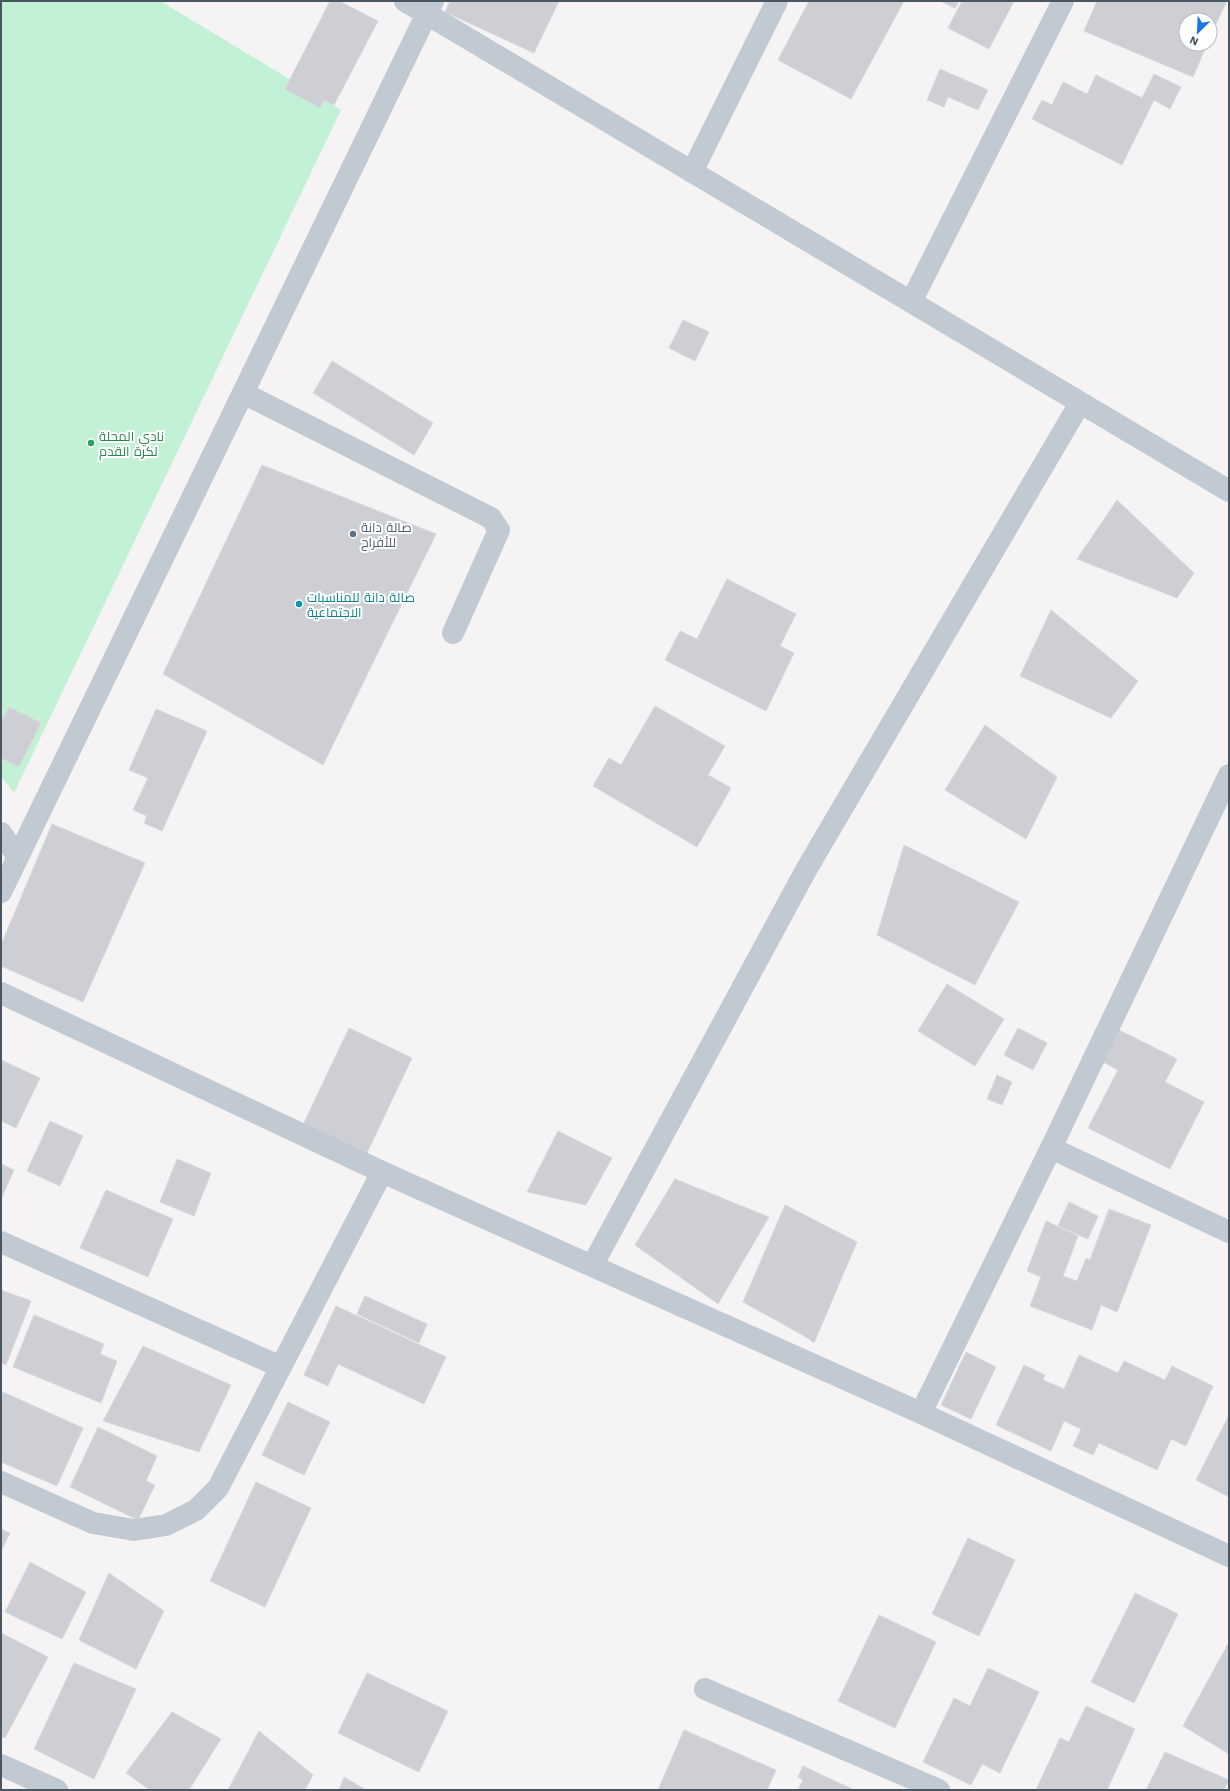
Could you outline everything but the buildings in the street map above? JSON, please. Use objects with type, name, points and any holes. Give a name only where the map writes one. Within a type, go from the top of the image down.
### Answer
[{"type":"street","points":[[405,1],[430,8],[692,172],[1229,492]]},
{"type":"street","points":[[692,172],[777,1]]},
{"type":"street","points":[[911,302],[1064,1]]},
{"type":"street","points":[[1,892],[430,8]]},
{"type":"street","points":[[243,393],[491,518],[499,530],[453,633]]},
{"type":"street","points":[[592,1266],[806,870],[1080,403]]},
{"type":"street","points":[[920,1413],[1051,1148],[1229,775]]},
{"type":"street","points":[[1,834],[18,857]]},
{"type":"street","points":[[1,993],[382,1172],[920,1413],[1229,1556]]},
{"type":"street","points":[[1051,1148],[1229,1232]]},
{"type":"street","points":[[1,1482],[93,1523],[134,1530],[166,1525],[196,1510],[218,1488],[382,1172]]},
{"type":"street","points":[[1,1242],[281,1367]]},
{"type":"street","points":[[705,1689],[939,1790]]},
{"type":"street","points":[[1,1765],[57,1790]]},
{"type":"green space","name":"نادي المحلة لكرة القدم","points":[[1,1],[160,1],[341,110],[14,793],[1,777]]},
{"type":"place","name":"نادي المحلة لكرة القدم","points":[[91,443]]},
{"type":"place","name":"صالة دانة للأفراح","points":[[353,534]]},
{"type":"place","name":"صالة دانة للمناسبات الاجتماعية","points":[[299,604]]}]
